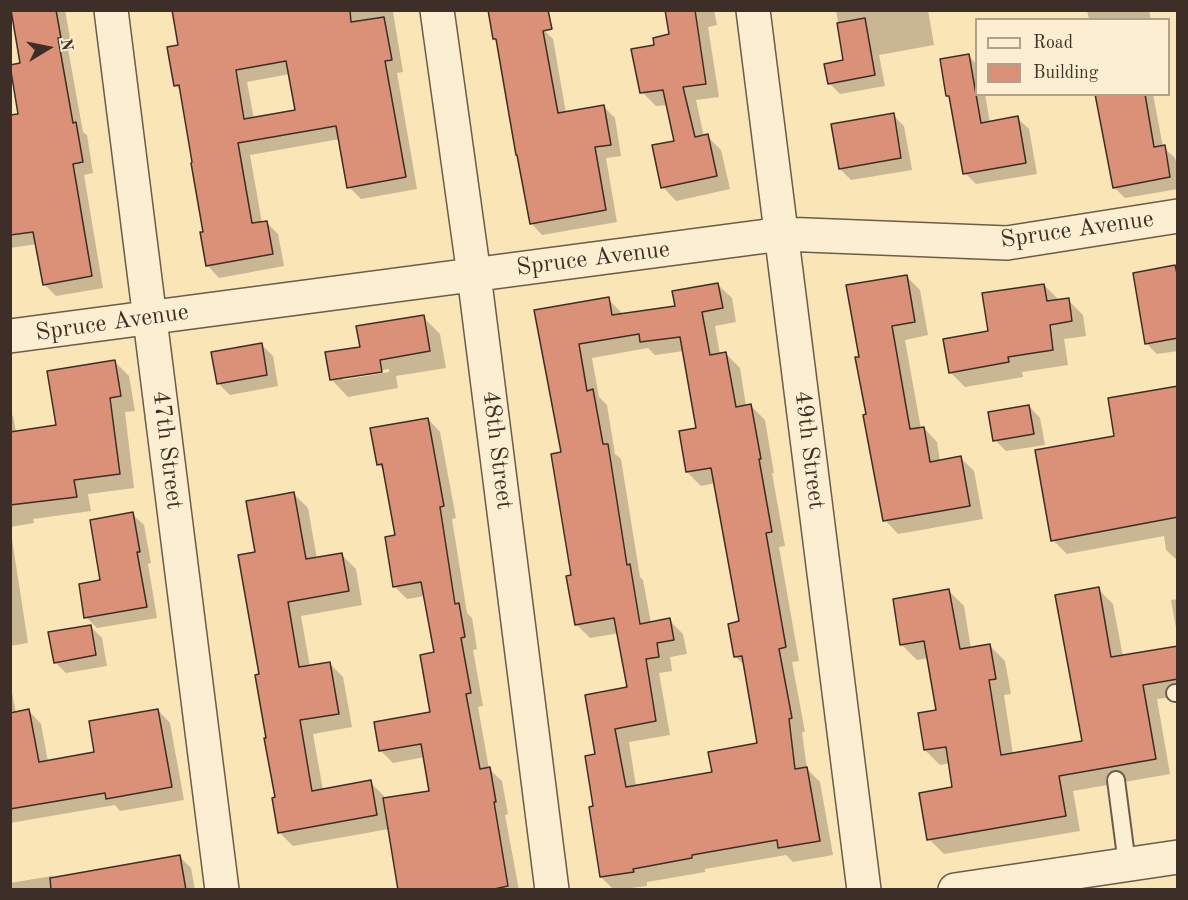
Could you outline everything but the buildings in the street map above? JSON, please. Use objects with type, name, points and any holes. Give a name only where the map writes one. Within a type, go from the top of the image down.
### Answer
[{"type":"street","name":"47th Street","points":[[111,10],[222,890]]},
{"type":"street","name":"48th Street","points":[[437,10],[474,274],[552,890]]},
{"type":"street","name":"49th Street","points":[[753,10],[864,890]]},
{"type":"street","name":"Spruce Avenue","points":[[10,336],[782,234],[1008,243],[1178,216]]},
{"type":"street","points":[[955,890],[1178,857]]},
{"type":"lane","points":[[1116,780],[1127,864]]}]
